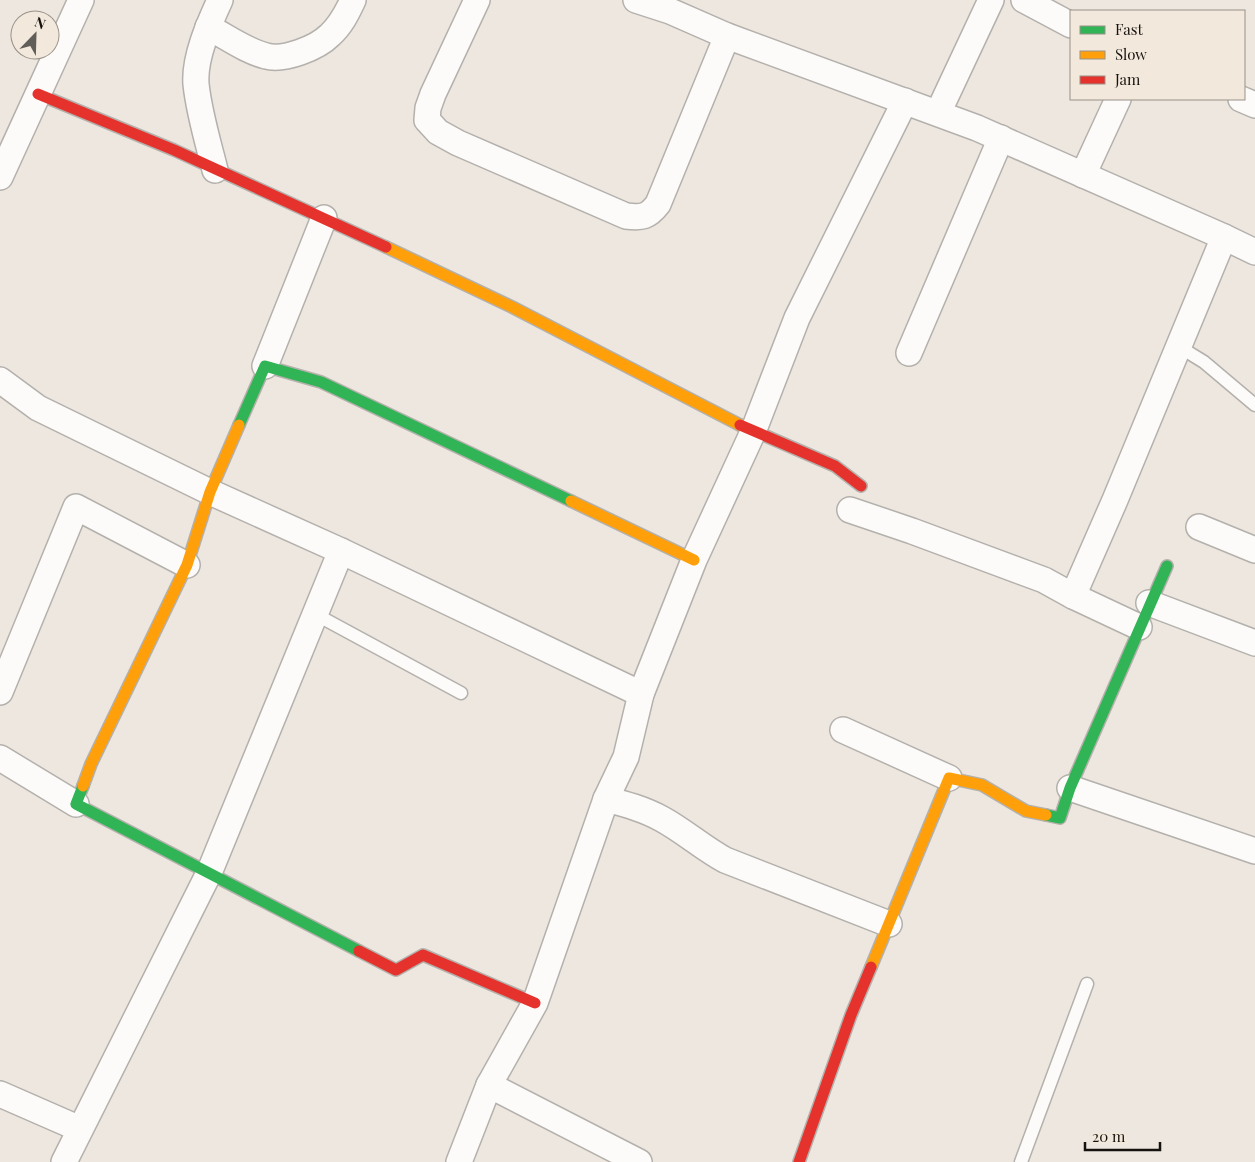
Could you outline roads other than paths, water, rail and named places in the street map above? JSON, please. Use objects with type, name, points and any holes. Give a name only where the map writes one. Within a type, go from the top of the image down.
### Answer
[{"type":"street","points":[[0,177],[81,0]]},
{"type":"street","points":[[215,170],[202,118],[196,83],[198,64],[208,27],[220,0]]},
{"type":"street","points":[[208,27],[252,51],[268,57],[291,56],[329,37],[344,18],[353,0]]},
{"type":"street","points":[[477,0],[433,94],[428,108],[428,120],[438,132],[458,143],[632,217],[639,218],[651,213],[658,204],[727,36]]},
{"type":"street","points":[[636,0],[672,5],[727,36],[1001,138],[1255,252]]},
{"type":"street","points":[[938,113],[990,0]]},
{"type":"street","points":[[1024,0],[1070,24]]},
{"type":"street","points":[[38,94],[174,150],[324,218],[512,307],[753,432],[835,466],[861,486]]},
{"type":"street","points":[[1083,175],[1118,100]]},
{"type":"street","points":[[1243,100],[1255,105]]},
{"type":"street","points":[[459,1162],[489,1085],[536,1003],[606,798],[626,757],[641,694],[694,560],[753,432],[797,318],[905,101]]},
{"type":"street","points":[[909,353],[1001,138]]},
{"type":"street","points":[[76,804],[91,764],[187,565],[210,492],[265,366],[324,218]]},
{"type":"street","points":[[1072,596],[1115,500],[1224,237]]},
{"type":"street","points":[[265,366],[321,382],[694,560]]},
{"type":"street","points":[[0,380],[38,408],[210,492],[340,551],[641,694]]},
{"type":"street","points":[[0,692],[76,506],[187,565]]},
{"type":"street","points":[[850,510],[1044,580],[1072,596],[1139,626]]},
{"type":"street","points":[[1199,527],[1255,550]]},
{"type":"street","points":[[64,1162],[209,873],[340,551]]},
{"type":"street","points":[[842,730],[949,778],[982,785],[1026,811],[1060,818],[1070,788],[1149,603],[1167,566]]},
{"type":"street","points":[[1149,603],[1255,643]]},
{"type":"street","points":[[0,758],[76,804],[396,970],[423,955],[536,1003]]},
{"type":"street","points":[[799,1162],[851,1015],[949,778]]},
{"type":"street","points":[[1070,788],[1255,851]]},
{"type":"street","points":[[606,798],[646,811],[662,819],[705,849],[725,860],[889,924]]},
{"type":"street","points":[[489,1085],[639,1162]]},
{"type":"street","points":[[0,1094],[80,1129]]},
{"type":"lane","points":[[1178,346],[1204,362],[1255,405]]},
{"type":"lane","points":[[315,614],[461,693]]},
{"type":"lane","points":[[1021,1162],[1087,984]]}]
